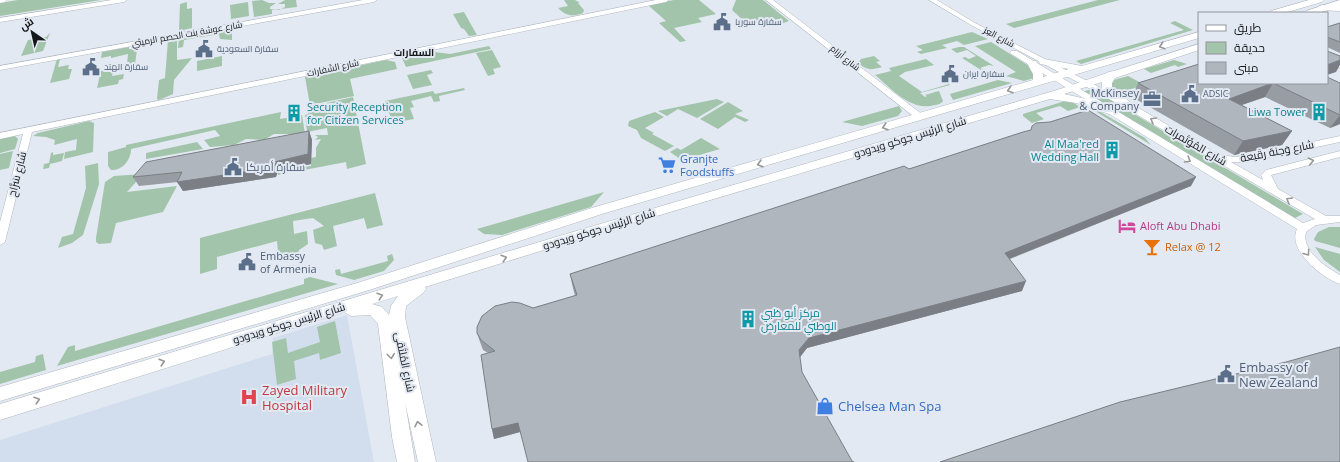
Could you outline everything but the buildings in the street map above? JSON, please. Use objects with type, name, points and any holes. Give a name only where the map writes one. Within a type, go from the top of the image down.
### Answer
[{"type":"main road","points":[[1317,2],[1340,8]]},
{"type":"street","points":[[0,20],[124,0]]},
{"type":"street","name":"شارع عوشة بنت الحصم الرميثي","points":[[0,68],[374,0]]},
{"type":"street","name":"شارع السَّفارات","points":[[0,136],[666,0]]},
{"type":"street","name":"شارع أرزام","points":[[769,0],[920,117]]},
{"type":"street","name":"شارع العِز","points":[[923,0],[1032,63],[1069,81]]},
{"type":"street","name":"شارع العِز","points":[[932,0],[1044,62],[1069,81]]},
{"type":"street","points":[[1310,12],[1317,2]]},
{"type":"street","points":[[1278,12],[1317,2],[1340,3]]},
{"type":"street","name":"شارع الرئيس جوكو ويدودو","points":[[0,412],[434,279],[1046,96],[1086,68],[1198,35]]},
{"type":"street","name":"شارع الرئيس جوكو ويدودو","points":[[0,394],[384,280],[600,210],[1038,81],[1069,81],[1112,74],[1198,47]]},
{"type":"street","points":[[1328,52],[1340,58]]},
{"type":"street","points":[[1328,60],[1340,66]]},
{"type":"street","points":[[1044,62],[1086,68]]},
{"type":"street","points":[[1032,63],[1037,73],[1038,81]]},
{"type":"street","points":[[1112,74],[1107,83],[1107,88],[1127,105]]},
{"type":"street","points":[[916,136],[929,127],[1069,81]]},
{"type":"street","name":"شارع المُؤتَمرات","points":[[1069,81],[1127,105],[1323,219]]},
{"type":"street","name":"شارع المُؤتَمرات","points":[[1069,81],[1109,111],[1302,228]]},
{"type":"street","points":[[1046,96],[1078,100],[1109,111]]},
{"type":"street","name":"شارع سَرَّاح","points":[[0,242],[28,131]]},
{"type":"street","name":"شارع وَجنة رقَيعة","points":[[1214,156],[1241,160],[1340,139]]},
{"type":"street","points":[[1277,152],[1275,155],[1277,159],[1295,165]]},
{"type":"street","name":"شارع وَجنة رقَيعة","points":[[1275,191],[1266,178],[1267,173],[1340,154]]},
{"type":"street","points":[[1340,219],[1323,219],[1314,221],[1302,228],[1300,239],[1308,254],[1321,268],[1340,280]]},
{"type":"street","name":"شارع المُلتَقى","points":[[427,462],[398,333],[396,312],[400,302],[405,297],[434,279]]},
{"type":"street","name":"شارع المُلتَقى","points":[[330,311],[368,309],[375,310],[384,318],[388,332],[401,437],[406,462]]},
{"type":"shaded area","name":"Zayed Military Hospital","points":[[347,315],[374,462],[0,462],[0,440],[272,354],[273,338]]},
{"type":"green space","points":[[18,0],[101,0],[0,16],[0,3]]},
{"type":"green space","points":[[262,0],[269,3],[276,3],[270,7],[270,9],[275,10],[272,10],[272,14],[254,17],[252,1]]},
{"type":"green space","points":[[285,0],[296,0],[297,7],[281,9],[285,7],[285,4],[278,4]]},
{"type":"green space","points":[[564,0],[575,0],[580,3],[578,3],[584,10],[583,13],[569,15],[564,13],[558,8],[568,6]]},
{"type":"green space","points":[[674,0],[699,0],[716,14],[698,18],[702,22],[674,28],[686,41],[680,42],[659,23],[666,21],[648,5]]},
{"type":"green space","points":[[736,0],[763,0],[789,21],[781,24],[776,21],[769,22],[766,19],[747,24],[732,10]]},
{"type":"green space","points":[[1098,0],[1120,0],[1014,28],[1006,24]]},
{"type":"green space","points":[[187,2],[187,9],[192,8],[192,28],[179,31],[180,4]]},
{"type":"green space","points":[[248,2],[249,16],[231,19],[230,5]]},
{"type":"green space","points":[[464,12],[477,35],[469,36],[464,29],[461,28],[453,14]]},
{"type":"green space","points":[[1175,21],[1193,30],[1081,64],[1076,61],[1184,30],[1170,23]]},
{"type":"green space","points":[[232,28],[232,40],[220,39],[219,34],[184,40],[183,47],[178,48],[179,38]]},
{"type":"green space","points":[[972,32],[988,39],[964,45],[957,41],[942,45],[947,48],[921,54],[917,52],[923,50],[916,46]]},
{"type":"green space","points":[[50,33],[43,51],[21,56],[28,40],[46,37]]},
{"type":"green space","points":[[177,38],[177,60],[192,58],[174,80],[173,94],[159,100],[157,99],[159,80],[165,78],[168,40]]},
{"type":"green space","points":[[991,42],[1034,69],[1034,78],[1024,81],[1006,76],[1016,72],[975,46]]},
{"type":"green space","points":[[489,46],[491,49],[406,67],[402,58],[405,55],[427,51],[450,54]]},
{"type":"green space","points":[[129,47],[129,49],[137,50],[135,64],[117,67],[127,64],[128,54],[111,58],[111,56],[101,58],[102,52]]},
{"type":"green space","points":[[964,47],[994,66],[989,65],[980,68],[982,69],[981,70],[962,58],[965,57],[969,59],[976,56],[967,50],[957,53],[951,49]]},
{"type":"green space","points":[[492,50],[501,67],[493,69],[495,74],[488,76],[476,53]]},
{"type":"green space","points":[[222,56],[222,66],[197,71],[197,61]]},
{"type":"green space","points":[[874,56],[880,61],[876,62],[882,67],[870,69],[858,63],[861,59]]},
{"type":"green space","points":[[57,59],[60,59],[58,67],[69,65],[68,69],[72,69],[69,79],[50,83]]},
{"type":"green space","points":[[926,59],[934,65],[905,72],[899,76],[922,92],[949,84],[950,85],[920,93],[925,97],[927,96],[925,95],[939,91],[943,101],[939,104],[926,106],[910,102],[902,98],[875,75],[891,71],[889,68]]},
{"type":"green space","points":[[386,60],[395,62],[397,69],[350,79],[354,96],[310,105],[305,77]]},
{"type":"green space","points":[[1174,60],[1187,64],[1178,67],[1175,65],[1151,73],[1144,69]]},
{"type":"green space","points":[[114,69],[112,76],[124,74],[123,79],[119,80],[118,84],[97,88],[101,71]]},
{"type":"green space","points":[[431,70],[433,73],[427,75],[432,85],[413,89],[407,75]]},
{"type":"green space","points":[[1128,76],[1145,85],[1121,92],[1110,86],[1110,81]]},
{"type":"green space","points":[[998,80],[1012,83],[953,100],[950,94]]},
{"type":"green space","points":[[464,88],[465,90],[439,96],[440,101],[434,102],[431,96],[411,101],[414,107],[410,108],[414,119],[403,121],[401,116],[391,118],[385,101],[433,91],[435,94]]},
{"type":"green space","points":[[1092,89],[1303,214],[1293,219],[1082,92]]},
{"type":"green space","points":[[353,97],[366,164],[347,169],[346,162],[278,175],[278,171],[311,166],[311,158],[316,157],[316,148],[321,139],[315,140],[318,137],[315,135],[328,135],[327,128],[307,132],[305,115],[308,114],[309,107]]},
{"type":"green space","points":[[717,99],[724,102],[697,118],[678,109],[667,116],[658,111]]},
{"type":"green space","points":[[1065,101],[1072,102],[1080,107],[1068,111],[1060,106],[1036,113],[1044,119],[1032,123],[1023,116],[1023,114]]},
{"type":"green space","points":[[728,102],[743,111],[735,114],[749,120],[745,122],[735,117],[718,129],[700,119]]},
{"type":"green space","points":[[899,106],[902,111],[898,116],[862,126],[842,122]]},
{"type":"green space","points":[[1092,107],[1145,138],[1151,145],[1090,108]]},
{"type":"green space","points":[[281,112],[280,119],[302,115],[305,134],[274,134],[264,140],[246,139],[234,145],[210,147],[204,140],[220,136],[215,130],[131,149],[128,161],[122,167],[111,170],[108,166],[108,152],[126,147],[126,145]]},
{"type":"green space","points":[[655,112],[664,117],[645,128],[654,133],[652,134],[674,146],[665,151],[641,138],[637,130],[628,126],[629,121]]},
{"type":"green space","points":[[89,121],[94,123],[93,152],[64,159],[65,152],[76,150],[77,139],[54,145],[55,140],[46,137],[33,136],[38,133]]},
{"type":"green space","points":[[15,136],[18,139],[15,149],[0,153],[0,139]]},
{"type":"green space","points":[[701,138],[720,149],[682,160],[670,152],[677,148],[681,150]]},
{"type":"green space","points":[[197,142],[203,149],[146,159],[146,153]]},
{"type":"green space","points":[[13,151],[9,168],[0,170],[0,154]]},
{"type":"green space","points":[[53,152],[53,155],[64,153],[62,161],[50,164],[49,168],[43,169],[44,164],[49,163],[51,153]]},
{"type":"green space","points":[[98,163],[99,184],[83,235],[72,243],[58,248],[62,237],[73,234],[86,188],[85,166]]},
{"type":"green space","points":[[143,174],[127,192],[177,186],[163,212],[116,223],[111,243],[99,244],[96,242],[96,238],[105,182],[114,176]]},
{"type":"green space","points":[[604,192],[591,207],[502,235],[484,234],[477,229]]},
{"type":"green space","points":[[375,193],[383,225],[367,229],[364,218],[333,226],[337,246],[324,250],[322,245],[315,243],[313,230],[324,226],[313,218],[293,221],[294,234],[307,231],[308,244],[299,250],[297,257],[279,262],[277,241],[217,257],[217,269],[200,274],[200,238]]},
{"type":"green space","points":[[1329,227],[1340,227],[1340,248],[1315,241],[1314,239],[1318,232]]},
{"type":"green space","points":[[1315,247],[1340,254],[1340,272],[1324,260]]},
{"type":"green space","points":[[392,254],[394,260],[384,271],[354,280],[336,275],[335,270],[340,269],[341,274],[388,261],[387,256]]},
{"type":"green space","points":[[310,277],[338,284],[57,366],[68,347],[75,345],[75,351],[304,284],[304,279]]},
{"type":"green space","points":[[335,321],[341,353],[320,360],[319,353],[294,361],[296,379],[277,385],[272,342],[286,338],[288,353],[320,342],[317,327]]},
{"type":"green space","points":[[43,354],[46,370],[0,384],[0,372],[35,362],[36,356]]},
{"type":"place","name":"سفارة سوريا","points":[[722,22]]},
{"type":"place","name":"سفارة السعودية","points":[[204,49]]},
{"type":"place","name":"سفارة الهند","points":[[91,67]]},
{"type":"place","name":"سفارة ايران","points":[[950,74]]},
{"type":"place","name":"ADSIC","points":[[1190,94]]},
{"type":"place","name":"McKinsey & Company","points":[[1152,99]]},
{"type":"place","name":"Liwa Tower","points":[[1319,112]]},
{"type":"place","name":"Security Reception for Citizen Services","points":[[294,113]]},
{"type":"place","name":"Al Maa'red Wedding Hall","points":[[1112,150]]},
{"type":"place","name":"Granjte Foodstuffs","points":[[667,165]]},
{"type":"place","name":"سفارة أمريكا","points":[[233,167]]},
{"type":"place","name":"Aloft Abu Dhabi","points":[[1127,226]]},
{"type":"place","name":"Relax @ 12","points":[[1152,247]]},
{"type":"place","name":"Embassy of Armenia","points":[[247,262]]},
{"type":"place","name":"مركز أبو ظبي الوطني للمعارض","points":[[748,319]]},
{"type":"place","name":"Embassy of New Zealand","points":[[1226,374]]},
{"type":"place","name":"Zayed Military Hospital","points":[[249,397]]},
{"type":"place","name":"Chelsea Man Spa","points":[[825,406]]},
{"type":"district","name":"السفارات","points":[[414,52]]}]
